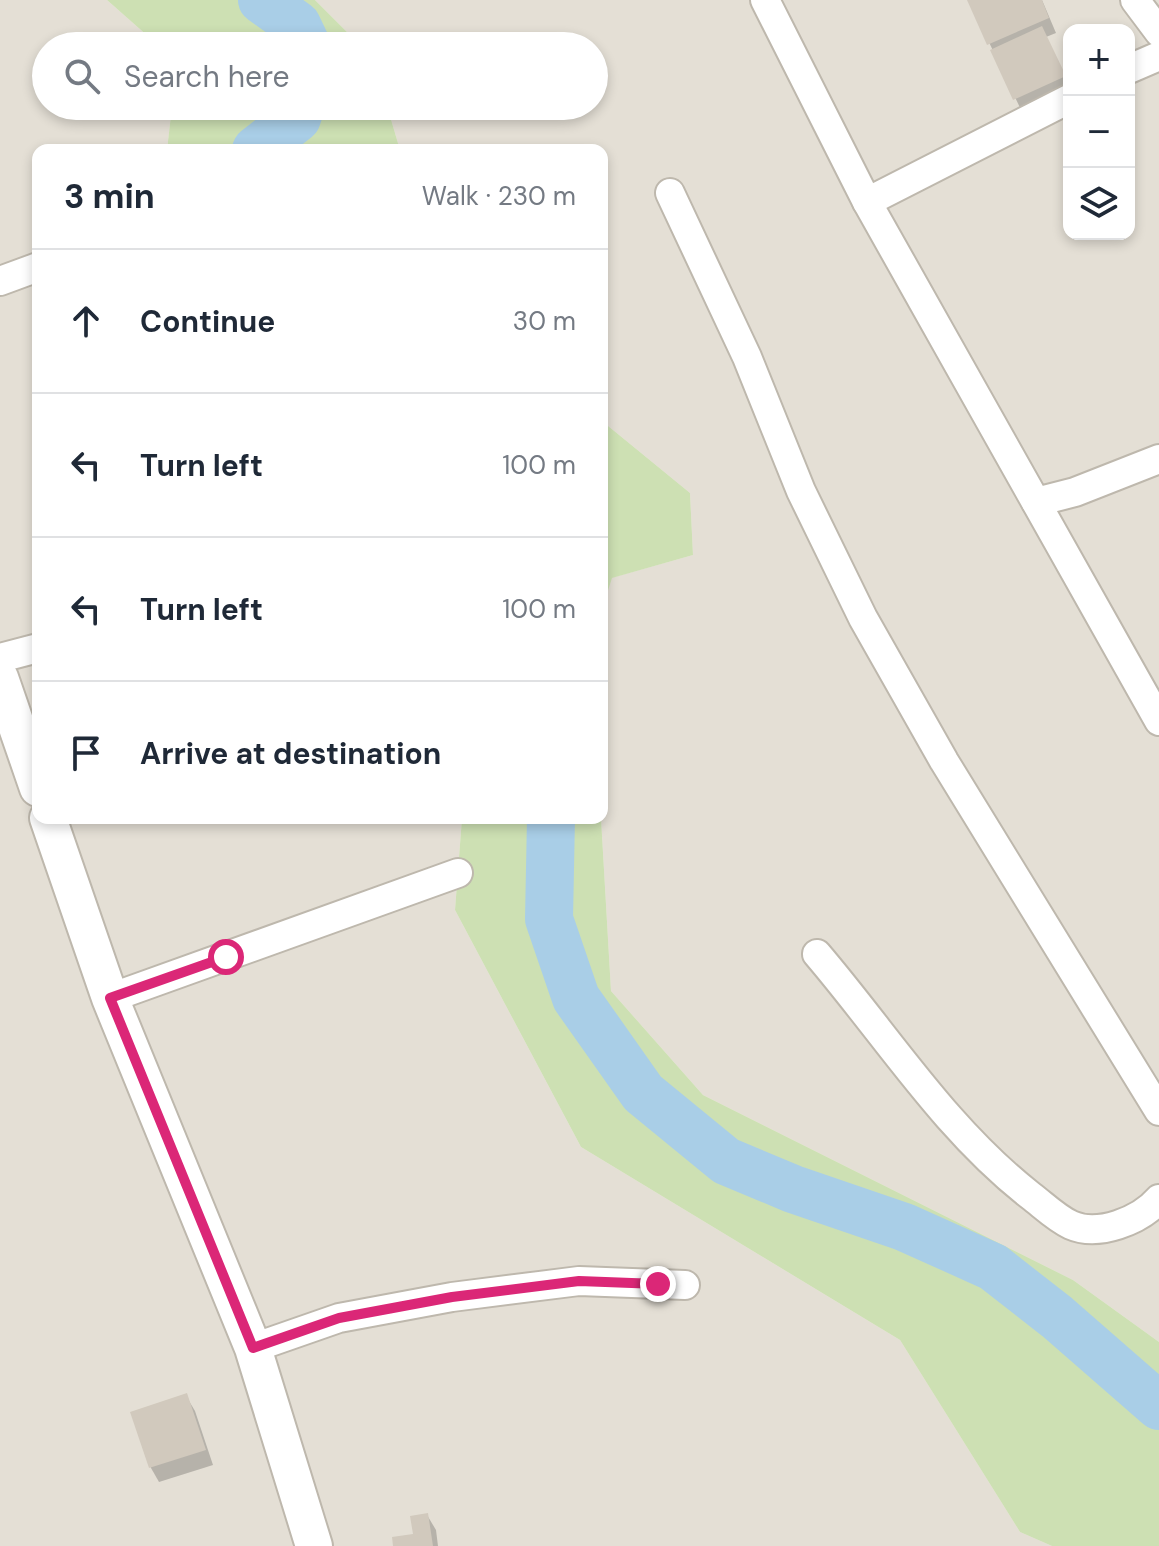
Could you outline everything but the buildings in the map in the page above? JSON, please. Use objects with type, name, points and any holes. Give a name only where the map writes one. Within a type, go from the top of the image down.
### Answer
[{"type":"street","points":[[765,0],[867,202],[1159,721]]},
{"type":"street","points":[[1135,0],[1159,32]]},
{"type":"street","points":[[1135,66],[1159,56]]},
{"type":"street","points":[[867,202],[1063,102]]},
{"type":"street","points":[[670,193],[747,357],[801,491],[863,618],[944,761],[1159,1111]]},
{"type":"street","points":[[0,281],[32,269]]},
{"type":"street","points":[[1036,502],[1075,492],[1159,459]]},
{"type":"street","points":[[0,658],[32,650]]},
{"type":"street","points":[[0,678],[32,771]]},
{"type":"street","points":[[50,824],[110,998],[253,1348],[314,1546]]},
{"type":"street","points":[[110,998],[458,873]]},
{"type":"street","points":[[817,954],[916,1081],[989,1161],[1049,1210],[1071,1225],[1095,1231],[1120,1225],[1155,1205],[1159,1199]]},
{"type":"street","points":[[253,1348],[339,1318],[452,1297],[579,1281],[685,1285]]},
{"type":"shaded area","points":[[0,0],[107,0],[143,32],[32,32],[32,120],[170,120],[168,144],[32,144],[32,824],[462,824],[455,910],[581,1147],[900,1340],[1020,1532],[1052,1546],[0,1546]]},
{"type":"shaded area","points":[[315,0],[1159,0],[1159,1342],[1073,1280],[703,1095],[611,991],[601,824],[608,824],[608,588],[611,578],[693,555],[690,493],[608,426],[608,144],[398,144],[391,120],[608,120],[608,32],[347,32]]},
{"type":"green space","points":[[107,0],[315,0],[347,32],[143,32]]},
{"type":"green space","points":[[170,120],[391,120],[398,144],[168,144]]},
{"type":"green space","points":[[608,426],[690,493],[693,555],[612,578],[608,590]]},
{"type":"green space","points":[[462,824],[601,824],[611,991],[703,1095],[1073,1280],[1159,1342],[1159,1546],[1052,1546],[1020,1532],[900,1340],[581,1147],[455,910]]},
{"type":"waterway","points":[[262,0],[297,25],[300,32]]},
{"type":"waterway","points":[[264,144],[294,120]]},
{"type":"waterway","points":[[551,824],[549,919],[576,998],[643,1093],[726,1161],[793,1189],[904,1227],[993,1267],[1057,1317],[1159,1406]]},
{"type":"route","points":[[226,957],[110,998],[253,1348],[339,1318],[452,1297],[579,1281],[658,1284]]}]
